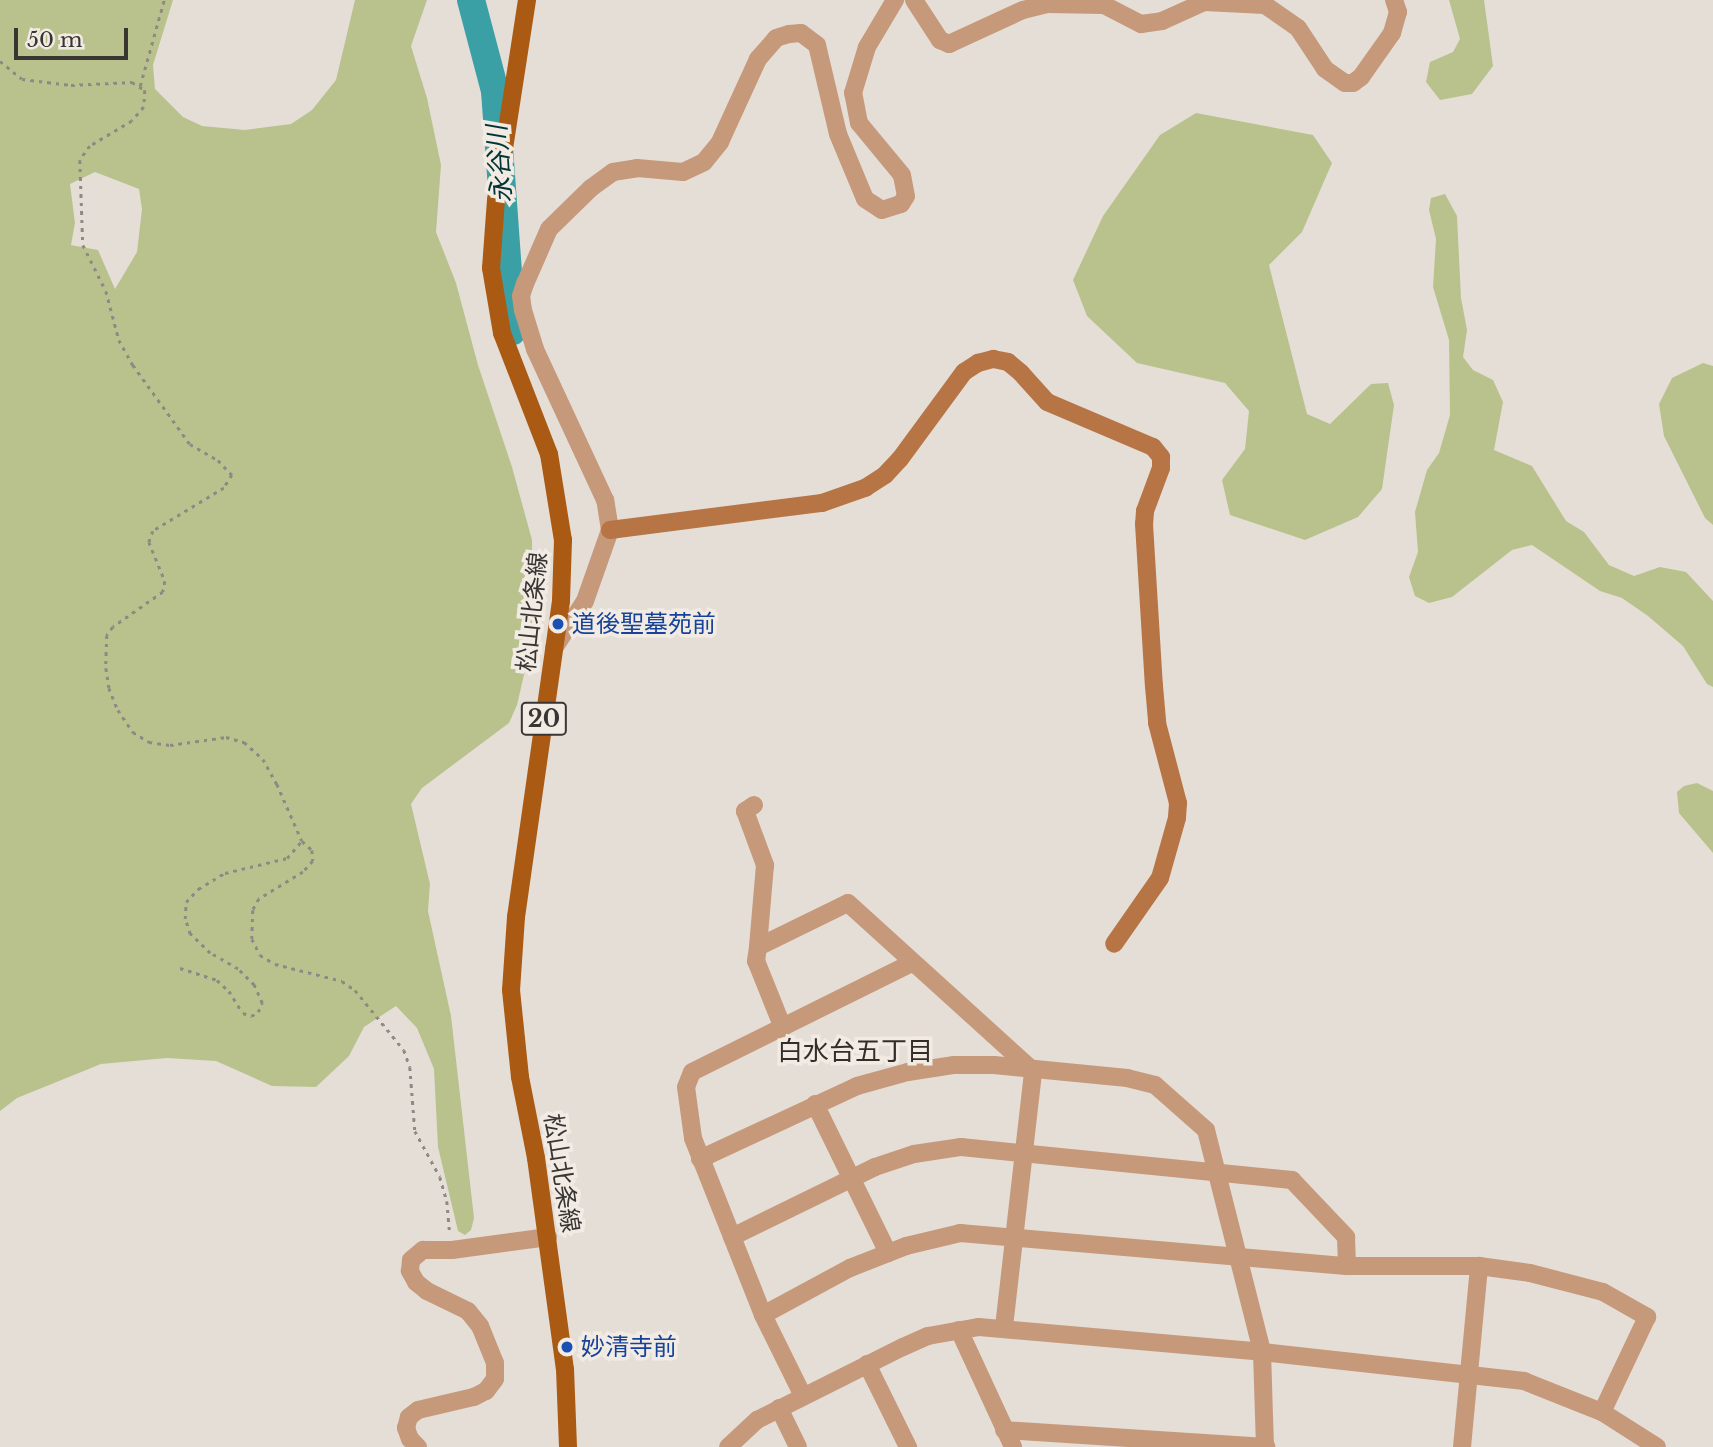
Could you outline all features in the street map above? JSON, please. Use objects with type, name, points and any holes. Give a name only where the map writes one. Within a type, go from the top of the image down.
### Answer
[{"type":"main road","name":"松山北条線","points":[[527,0],[496,200],[491,268],[502,333],[539,424],[557,494],[564,540],[564,570],[516,917],[511,990],[520,1077],[548,1237],[565,1369],[568,1447]]},
{"type":"street","points":[[554,648],[585,601],[610,530],[605,499],[534,349],[523,310],[525,284],[549,229],[591,188],[613,172],[637,168],[683,172],[704,162],[720,142],[766,46],[776,38],[801,33],[810,37],[822,57],[838,134],[865,199],[882,210],[901,204],[906,196],[902,175],[859,123],[853,93],[867,47],[895,0]]},
{"type":"street","points":[[914,0],[940,40],[948,44],[1023,10],[1048,4],[1104,5],[1141,24],[1162,20],[1204,2],[1265,5],[1297,28],[1325,69],[1345,83],[1353,83],[1361,77],[1392,33],[1398,12],[1394,0]]},
{"type":"street","points":[[610,530],[821,503],[864,488],[885,475],[900,459],[964,372],[978,363],[993,359],[1008,362],[1046,402],[1153,447],[1161,457],[1161,468],[1145,511],[1144,524],[1152,659],[1157,723],[1178,803],[1177,818],[1160,878],[1114,944]]},
{"type":"street","points":[[754,806],[744,811],[765,865],[756,961],[783,1028]]},
{"type":"street","points":[[758,947],[848,903],[1033,1071]]},
{"type":"street","points":[[803,1396],[763,1315],[693,1138],[686,1087],[692,1072],[912,963]]},
{"type":"street","points":[[701,1158],[857,1086],[908,1072],[954,1065],[995,1065],[1033,1071],[1127,1078],[1155,1085],[1206,1130],[1241,1258],[1262,1352],[1265,1447],[1004,1430]]},
{"type":"street","points":[[1004,1327],[1033,1071]]},
{"type":"street","points":[[815,1104],[888,1253]]},
{"type":"street","points":[[732,1237],[851,1178],[914,1154],[961,1147],[1215,1170],[1292,1180],[1346,1237],[1347,1266]]},
{"type":"street","points":[[763,1315],[850,1268],[888,1253],[960,1233],[1347,1266],[1479,1266],[1530,1273],[1604,1292],[1647,1317],[1602,1412]]},
{"type":"street","points":[[418,1447],[410,1439],[407,1428],[409,1417],[418,1410],[474,1397],[486,1391],[495,1378],[495,1363],[481,1326],[468,1311],[428,1291],[410,1271],[411,1260],[423,1250],[452,1251],[548,1237]]},
{"type":"street","points":[[1462,1447],[1479,1266]]},
{"type":"street","points":[[728,1447],[757,1420],[928,1336],[959,1330],[1004,1327],[1524,1381],[1602,1412],[1657,1447]]},
{"type":"street","points":[[959,1330],[1013,1447]]},
{"type":"street","points":[[867,1364],[908,1447]]},
{"type":"street","points":[[779,1408],[798,1447]]},
{"type":"path","points":[[140,86],[164,0]]},
{"type":"path","points":[[0,61],[22,79],[71,85],[132,82],[140,86],[147,98],[144,107],[132,121],[90,146],[80,160],[83,245],[106,291],[119,340],[133,365],[190,444],[218,460],[232,475],[224,488],[153,531],[149,542],[166,581],[163,592],[113,627],[107,635],[109,688],[118,710],[133,732],[149,742],[170,744],[226,737],[244,742],[263,759],[278,784],[302,841],[312,850],[313,861],[303,872],[259,899],[253,910],[252,939],[260,954],[275,964],[342,981],[355,990],[404,1050],[410,1067],[415,1131],[440,1177],[447,1201],[452,1251]]},
{"type":"path","points":[[180,968],[217,980],[229,991],[243,1013],[251,1016],[258,1012],[262,1003],[254,985],[238,969],[210,953],[190,934],[185,919],[186,902],[198,889],[225,873],[287,858],[302,841]]},
{"type":"green space","points":[[0,0],[173,0],[153,65],[155,89],[183,117],[202,126],[245,130],[291,124],[312,110],[336,80],[355,0],[427,0],[411,46],[427,98],[441,165],[436,232],[456,283],[478,365],[512,467],[532,540],[532,640],[517,705],[509,723],[422,788],[411,804],[430,884],[428,911],[451,1016],[474,1218],[471,1230],[465,1235],[458,1231],[438,1147],[434,1069],[417,1028],[396,1006],[364,1027],[349,1056],[316,1087],[272,1086],[216,1061],[167,1058],[101,1064],[17,1098],[0,1111]],"holes":[[[95,172],[139,189],[142,209],[137,252],[115,289],[98,250],[71,245],[75,223],[70,184]]]},
{"type":"green space","points":[[1449,0],[1484,0],[1493,66],[1472,94],[1440,100],[1426,82],[1430,62],[1453,52],[1460,39]]},
{"type":"green space","points":[[1196,113],[1313,135],[1332,163],[1302,232],[1269,265],[1307,414],[1330,424],[1371,384],[1388,383],[1394,405],[1382,489],[1358,517],[1305,540],[1230,515],[1222,480],[1245,449],[1249,411],[1225,383],[1137,363],[1087,316],[1073,280],[1103,216],[1160,135]]},
{"type":"green space","points":[[1445,194],[1457,216],[1461,298],[1467,330],[1463,357],[1473,370],[1493,380],[1503,402],[1494,450],[1532,466],[1566,521],[1584,532],[1609,565],[1634,576],[1660,567],[1686,572],[1713,601],[1713,687],[1707,684],[1683,646],[1648,616],[1622,598],[1600,591],[1532,545],[1512,550],[1452,597],[1429,603],[1415,596],[1409,577],[1418,552],[1415,512],[1427,470],[1439,453],[1450,415],[1449,340],[1433,287],[1436,239],[1429,210],[1431,198]]},
{"type":"green space","points":[[1703,363],[1713,366],[1713,525],[1705,518],[1664,436],[1659,404],[1672,378]]},
{"type":"green space","points":[[1697,783],[1713,791],[1713,853],[1679,813],[1677,792],[1684,786]]},
{"type":"waterway","name":"永谷川","points":[[471,0],[495,91],[512,331]]},
{"type":"place","name":"道後聖墓苑前","points":[[558,624]]},
{"type":"place","name":"妙清寺前","points":[[567,1347]]},
{"type":"district","name":"白水台五丁目","points":[[855,1052]]}]
